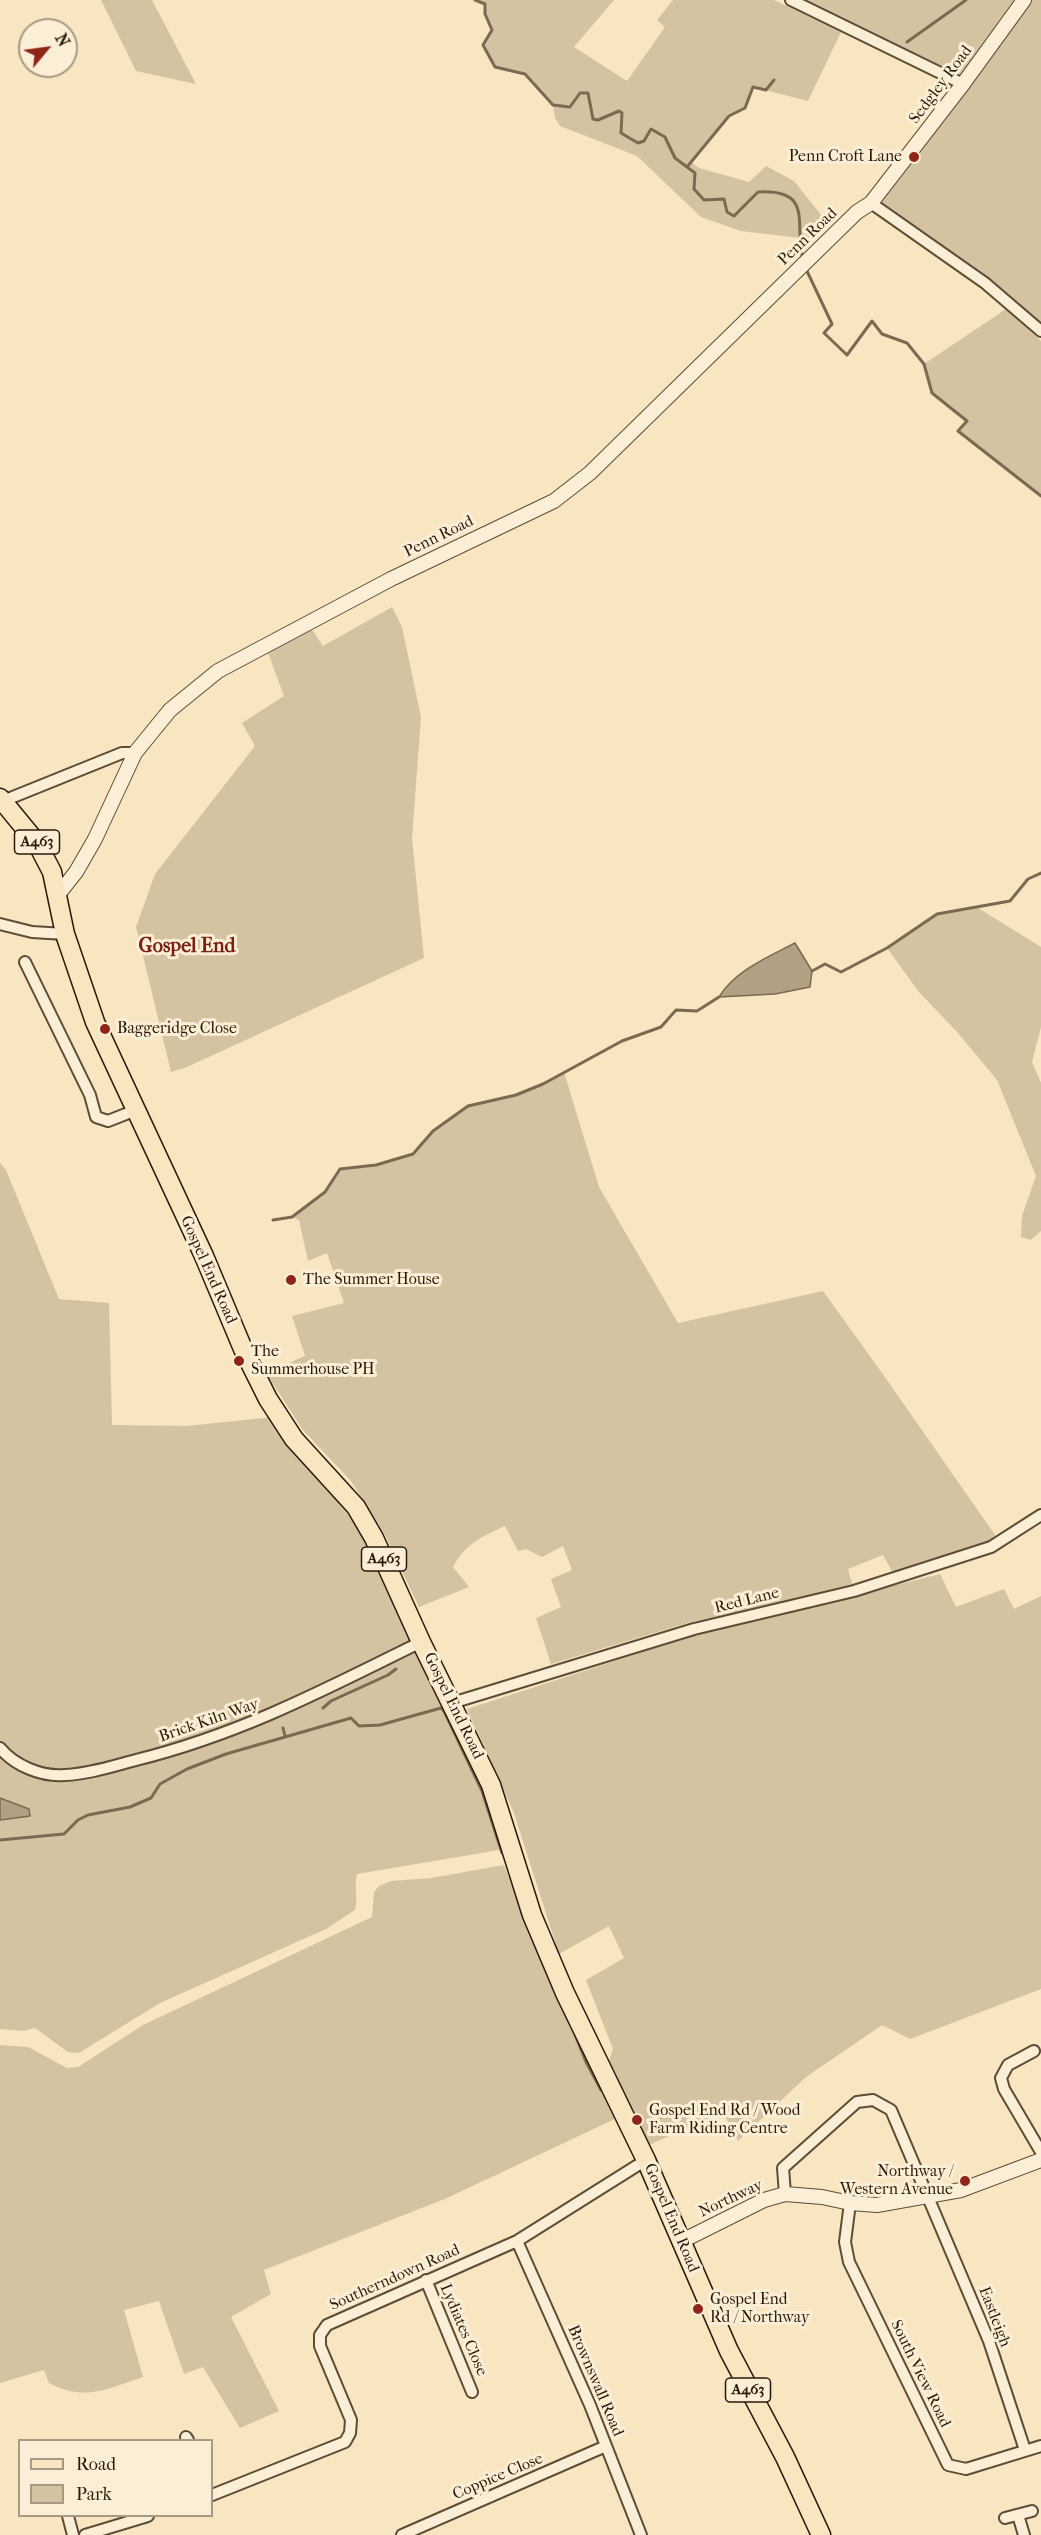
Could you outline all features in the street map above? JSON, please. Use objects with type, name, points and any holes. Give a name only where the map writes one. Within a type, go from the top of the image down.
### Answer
[{"type":"main road","name":"A463","points":[[2,800],[37,843],[52,872],[57,896]]},
{"type":"main road","name":"Gospel End Road","points":[[57,896],[65,934],[95,1022],[204,1256],[243,1350],[268,1400],[294,1439],[356,1507],[374,1538],[491,1785],[546,1951],[646,2160],[729,2351],[786,2457],[821,2535]]},
{"type":"street","points":[[791,0],[963,84]]},
{"type":"street","name":"Sedgley Road","points":[[857,212],[872,203],[1024,0]]},
{"type":"street","points":[[872,203],[985,283],[1041,332]]},
{"type":"street","name":"Penn Road","points":[[57,896],[76,872],[95,839],[135,753],[170,710],[218,671],[391,579],[554,501],[590,473],[857,212]]},
{"type":"street","points":[[2,800],[122,753],[135,753]]},
{"type":"street","points":[[0,924],[32,932],[65,934]]},
{"type":"street","points":[[25,962],[90,1095],[96,1117],[108,1121],[136,1110]]},
{"type":"street","name":"Red Lane","points":[[453,1703],[694,1629],[854,1591],[990,1547],[1041,1515]]},
{"type":"street","name":"Brick Kiln Way","points":[[0,1748],[6,1756],[33,1771],[63,1776],[138,1760],[205,1741],[256,1722],[422,1642]]},
{"type":"street","points":[[1034,2051],[1008,2065],[1001,2078],[1004,2089],[1041,2152]]},
{"type":"street","name":"Eastleigh","points":[[785,2194],[783,2168],[857,2102],[873,2100],[891,2110],[897,2118],[989,2341],[1025,2450]]},
{"type":"street","name":"Southerndown Road","points":[[213,2495],[345,2442],[350,2433],[351,2420],[320,2346],[320,2335],[327,2325],[517,2241],[646,2160]]},
{"type":"street","name":"Northway","points":[[682,2241],[764,2200],[785,2194],[877,2205],[929,2196],[981,2183],[1041,2160]]},
{"type":"street","name":"South View Road","points":[[850,2203],[845,2242],[849,2262],[948,2465],[966,2469],[1041,2446]]},
{"type":"street","name":"Brownswall Road","points":[[517,2241],[606,2446],[640,2535]]},
{"type":"street","name":"Lydiates Close","points":[[426,2280],[472,2392]]},
{"type":"street","name":"Coppice Close","points":[[402,2535],[606,2446]]},
{"type":"street","points":[[1005,2518],[1032,2511]]},
{"type":"street","points":[[1018,2515],[1024,2535]]},
{"type":"street","points":[[68,2517],[73,2535]]},
{"type":"street","points":[[85,2535],[145,2517]]},
{"type":"green space","points":[[101,0],[152,0],[196,84],[136,71]]},
{"type":"green space","points":[[475,0],[614,0],[574,47],[627,81],[665,27],[657,20],[673,0],[774,0],[841,32],[808,101],[753,87],[745,108],[729,116],[691,162],[699,168],[749,182],[766,166],[794,181],[829,225],[801,254],[800,238],[741,231],[701,217],[637,156],[560,126],[555,118],[553,105],[526,74],[495,67],[483,45],[492,30],[485,14],[485,4]]},
{"type":"green space","points":[[802,0],[1018,0],[961,75]]},
{"type":"green space","points":[[1031,0],[1041,0],[1041,324],[982,273],[879,200]]},
{"type":"green space","points":[[1006,309],[1041,341],[1041,496],[958,431],[966,421],[932,393],[924,364]]},
{"type":"green space","points":[[392,607],[402,627],[421,717],[412,838],[424,958],[187,1067],[171,1072],[136,927],[155,874],[255,746],[242,723],[284,696],[268,653],[311,628],[323,646]]},
{"type":"green space","points":[[975,906],[1041,947],[1041,1027],[1032,1062],[1041,1083],[1041,1231],[1031,1240],[1021,1237],[1022,1216],[1036,1176],[997,1080],[958,1033],[919,992],[887,948],[937,914]]},
{"type":"green space","points":[[564,1072],[599,1187],[678,1323],[823,1291],[995,1535],[987,1543],[893,1573],[883,1555],[848,1569],[853,1587],[691,1622],[551,1664],[536,1618],[561,1607],[551,1579],[572,1570],[563,1546],[542,1557],[526,1549],[518,1551],[505,1526],[482,1537],[469,1547],[453,1567],[469,1587],[419,1607],[383,1531],[351,1481],[303,1430],[266,1373],[305,1356],[292,1316],[344,1303],[327,1253],[308,1261],[299,1220],[292,1217],[324,1192],[340,1169],[376,1165],[413,1154],[433,1131],[468,1106],[516,1095]]},
{"type":"green space","points":[[0,1163],[6,1170],[59,1299],[109,1303],[112,1425],[187,1426],[273,1417],[359,1529],[373,1563],[445,1707],[494,1824],[499,1850],[357,1874],[355,1910],[326,1929],[160,2003],[79,2053],[68,2052],[35,2028],[23,2031],[0,2029]]},
{"type":"green space","points":[[940,1574],[956,1607],[1004,1589],[1014,1609],[1041,1596],[1041,1989],[910,2039],[882,2025],[806,2077],[738,2141],[723,2112],[649,2145],[609,2061],[613,2049],[586,1980],[624,1958],[609,1926],[559,1954],[514,1813],[467,1709],[698,1634]]},
{"type":"green space","points":[[504,1865],[528,1929],[617,2118],[447,2198],[264,2270],[271,2294],[231,2317],[279,2411],[240,2428],[203,2367],[184,2374],[159,2301],[124,2310],[143,2377],[107,2389],[85,2393],[62,2389],[49,2383],[44,2370],[0,2383],[0,2045],[28,2047],[67,2068],[78,2067],[143,2025],[372,1917],[374,1892],[379,1886],[391,1881],[431,1878]]},
{"type":"shaded area","points":[[795,943],[812,971],[810,987],[775,994],[719,997],[743,972]]},
{"type":"shaded area","points":[[0,1798],[29,1809],[30,1816],[0,1820]]},
{"type":"waterway","points":[[475,0],[485,4],[485,14],[492,30],[483,45],[495,67],[525,74],[553,105],[570,107],[580,93],[588,93],[593,119],[598,120],[619,111],[622,113],[621,133],[638,143],[644,141],[651,129],[665,137],[675,158],[695,173],[694,189],[704,200],[724,199],[727,212],[734,216],[758,192],[776,193],[788,197],[795,203],[798,212],[803,260]]},
{"type":"waterway","points":[[907,42],[966,0]]},
{"type":"waterway","points":[[687,167],[729,116],[745,108],[753,87],[766,90],[774,80]]},
{"type":"waterway","points":[[806,269],[832,324],[824,333],[847,355],[872,321],[882,334],[907,343],[924,364],[932,393],[967,421],[958,431],[1041,496]]},
{"type":"waterway","points":[[812,971],[825,964],[841,972],[887,948],[937,914],[1010,901],[1028,879],[1041,873]]},
{"type":"waterway","points":[[273,1220],[292,1217],[325,1192],[340,1169],[376,1165],[413,1154],[433,1131],[468,1106],[516,1095],[543,1084],[622,1041],[661,1027],[676,1010],[697,1011],[719,997]]},
{"type":"waterway","points":[[323,1708],[331,1701],[388,1675],[396,1669]]},
{"type":"waterway","points":[[0,1840],[64,1834],[78,1820],[88,1815],[130,1807],[151,1798],[160,1784],[187,1769],[226,1754],[351,1718],[359,1726],[380,1725],[441,1708],[482,1791],[502,1853]]},
{"type":"waterway","points":[[283,1728],[285,1736]]},
{"type":"waterway","points":[[574,2032],[601,2090]]},
{"type":"place","name":"Penn Croft Lane","points":[[914,157]]},
{"type":"place","name":"Baggeridge Close","points":[[105,1029]]},
{"type":"place","name":"The Summer House","points":[[291,1280]]},
{"type":"place","name":"The Summerhouse PH","points":[[239,1361]]},
{"type":"place","name":"Gospel End Rd / Wood Farm Riding Centre","points":[[637,2120]]},
{"type":"place","name":"Northway / Western Avenue","points":[[965,2181]]},
{"type":"place","name":"Gospel End Rd / Northway","points":[[698,2309]]},
{"type":"district","name":"Gospel End","points":[[187,947]]}]
